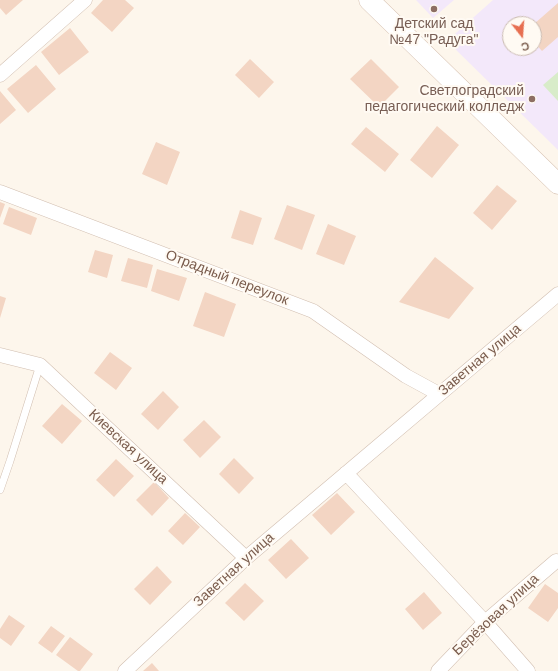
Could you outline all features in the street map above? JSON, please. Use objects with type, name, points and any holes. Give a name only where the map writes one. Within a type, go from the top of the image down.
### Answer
[{"type":"street","points":[[0,76],[85,0]]},
{"type":"street","points":[[369,0],[558,184]]},
{"type":"street","points":[[384,0],[558,169]]},
{"type":"street","name":"Отрадный переулок","points":[[0,192],[313,311],[406,376],[439,394]]},
{"type":"street","name":"Заветная улица","points":[[125,671],[246,558],[558,294]]},
{"type":"street","name":"Киевская улица","points":[[0,355],[40,365],[246,558]]},
{"type":"street","points":[[346,473],[485,622],[528,671]]},
{"type":"street","name":"Берёзовая улица","points":[[438,671],[485,622],[556,561]]},
{"type":"lane","points":[[0,490],[40,365]]},
{"type":"shaded area","name":"Детский сад №47 \"Радуга\"","points":[[416,0],[454,0],[433,18]]},
{"type":"shaded area","name":"Светлоградский педагогический колледж","points":[[493,0],[558,0],[558,150],[447,41]]},
{"type":"green space","points":[[558,72],[558,101],[543,85]]},
{"type":"building","points":[[0,0],[23,0],[6,15],[0,8]]},
{"type":"building","points":[[103,0],[125,0],[134,8],[112,32],[91,13]]},
{"type":"building","points":[[558,3],[558,37],[542,51],[542,17]]},
{"type":"building","points":[[70,28],[89,52],[59,75],[41,52]]},
{"type":"building","points":[[250,59],[274,82],[259,98],[235,75]]},
{"type":"building","points":[[371,59],[399,87],[379,107],[350,79]]},
{"type":"building","points":[[36,65],[56,89],[28,113],[7,89]]},
{"type":"building","points":[[0,91],[16,110],[0,124]]},
{"type":"building","points":[[437,126],[459,145],[432,178],[410,160]]},
{"type":"building","points":[[366,127],[399,154],[385,172],[351,144]]},
{"type":"building","points":[[156,142],[180,152],[167,185],[142,174]]},
{"type":"building","points":[[497,185],[517,201],[492,230],[473,213]]},
{"type":"building","points":[[0,202],[5,204],[0,218]]},
{"type":"building","points":[[287,205],[315,215],[302,250],[274,239]]},
{"type":"building","points":[[9,207],[37,218],[31,235],[3,224]]},
{"type":"building","points":[[240,210],[262,218],[253,245],[231,238]]},
{"type":"building","points":[[328,224],[356,236],[344,265],[316,254]]},
{"type":"building","points":[[95,250],[113,255],[107,278],[88,272]]},
{"type":"building","points":[[435,257],[474,288],[449,319],[399,302]]},
{"type":"building","points":[[128,258],[153,265],[147,288],[121,281]]},
{"type":"building","points":[[157,269],[187,278],[179,301],[151,291]]},
{"type":"building","points":[[205,292],[236,304],[224,337],[193,326]]},
{"type":"building","points":[[0,296],[6,298],[0,318]]},
{"type":"building","points":[[110,352],[132,368],[116,390],[94,373]]},
{"type":"building","points":[[163,391],[179,407],[158,430],[141,414]]},
{"type":"building","points":[[62,404],[82,421],[62,444],[42,426]]},
{"type":"building","points":[[204,420],[221,437],[200,458],[183,440]]},
{"type":"building","points":[[234,458],[254,478],[239,494],[219,474]]},
{"type":"building","points":[[116,459],[134,476],[114,497],[96,480]]},
{"type":"building","points":[[154,482],[169,498],[152,516],[136,500]]},
{"type":"building","points":[[337,493],[355,512],[331,535],[312,515]]},
{"type":"building","points":[[185,513],[200,527],[183,545],[168,531]]},
{"type":"building","points":[[291,539],[309,558],[286,579],[268,560]]},
{"type":"building","points":[[157,566],[172,582],[150,605],[134,589]]},
{"type":"building","points":[[245,583],[264,601],[244,621],[225,603]]},
{"type":"building","points":[[545,584],[558,593],[558,608],[548,622],[528,608]]},
{"type":"building","points":[[424,592],[442,613],[423,630],[405,609]]},
{"type":"building","points":[[9,615],[25,626],[11,646],[0,638],[0,629]]},
{"type":"building","points":[[51,626],[65,636],[52,653],[38,643]]},
{"type":"building","points":[[70,637],[93,654],[80,671],[56,655]]},
{"type":"building","points":[[152,663],[159,671],[143,671]]},
{"type":"place","name":"Детский сад №47 \"Радуга\"","points":[[434,9]]},
{"type":"place","name":"Светлоградский педагогический колледж","points":[[532,99]]}]
